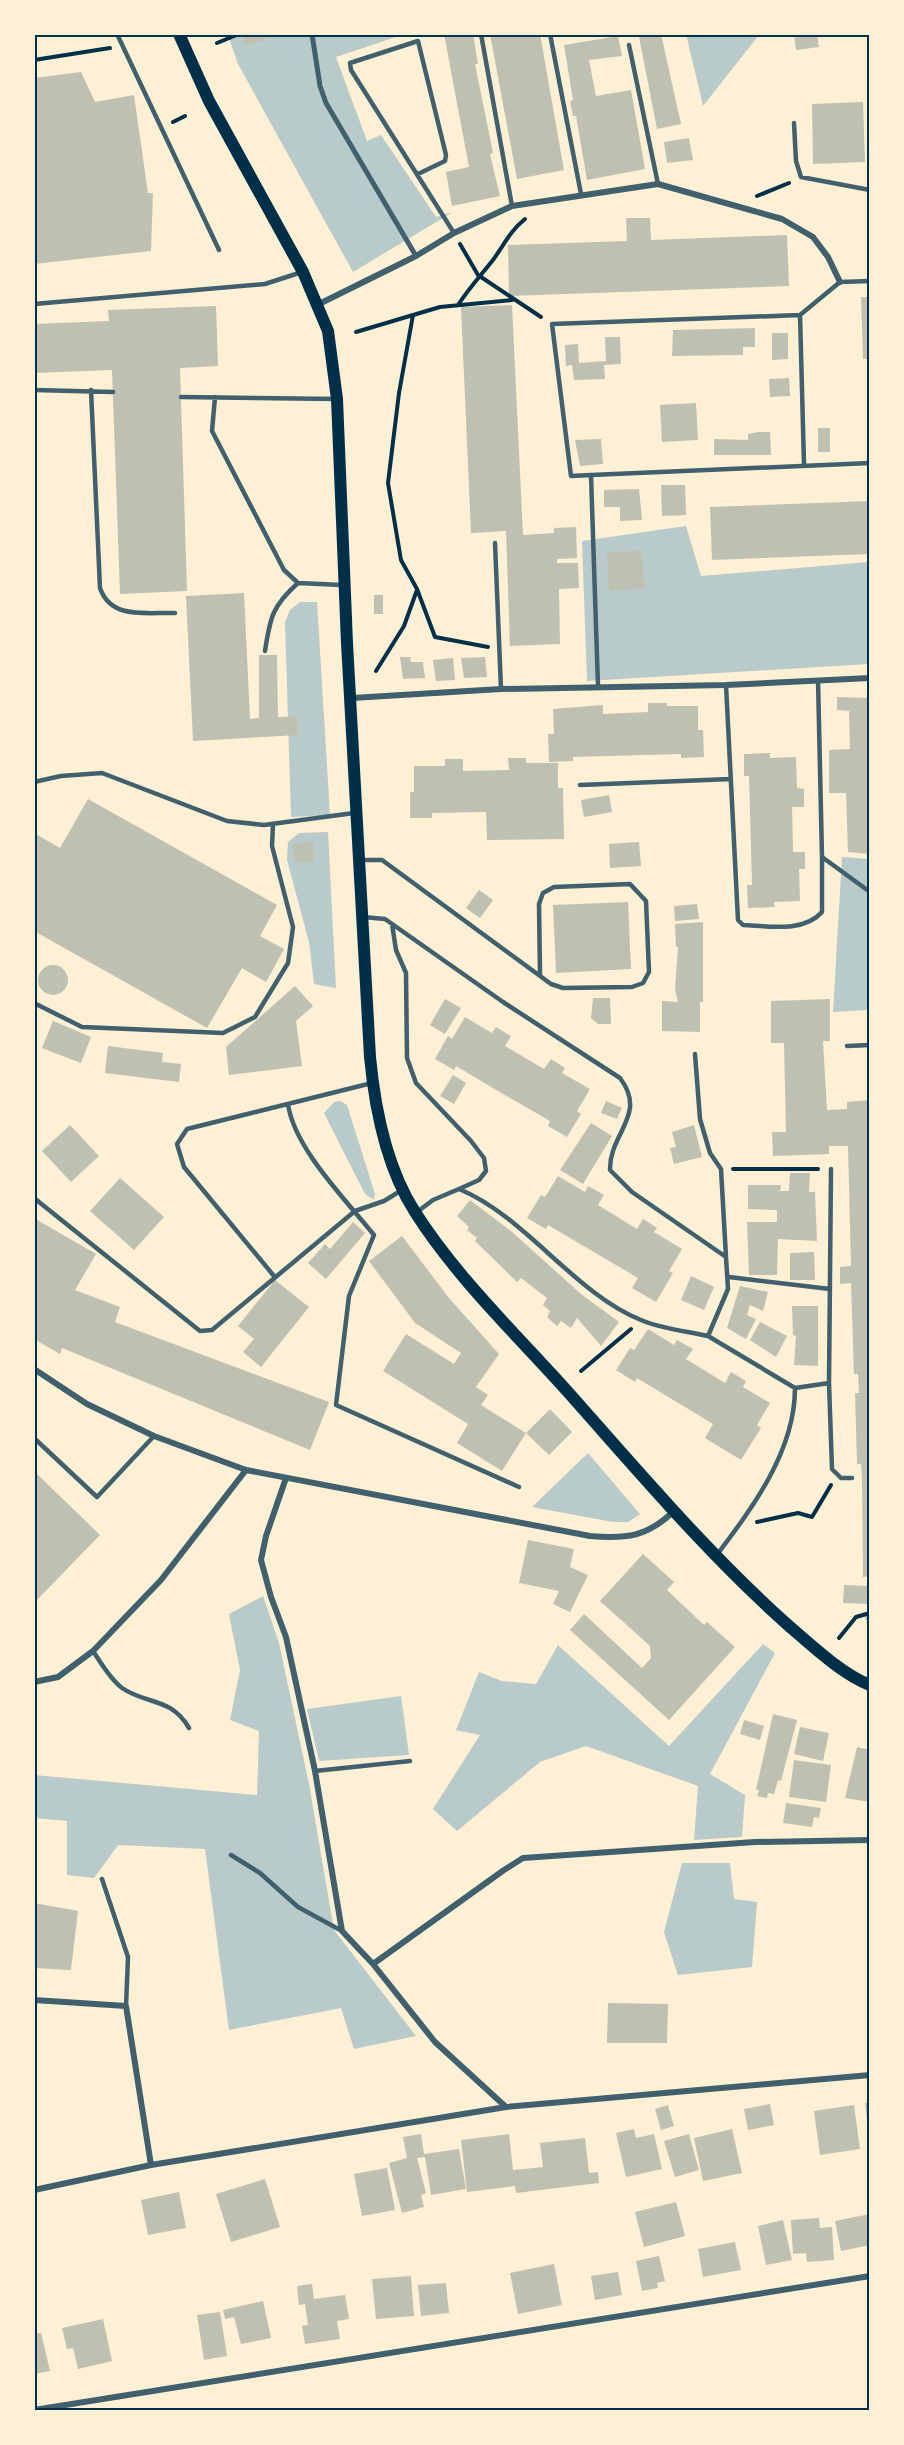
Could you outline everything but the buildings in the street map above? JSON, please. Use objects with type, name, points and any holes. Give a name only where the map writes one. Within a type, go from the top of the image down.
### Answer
[{"type":"main road","points":[[179,34],[209,101],[303,272],[319,304],[328,331],[337,399],[358,860],[372,1083],[389,1160],[415,1213],[450,1261],[674,1511],[743,1585],[809,1644],[870,1685]]},
{"type":"street","points":[[312,34],[320,86],[326,103],[416,256]]},
{"type":"street","points":[[319,304],[416,256],[453,233],[512,206],[658,184],[782,219],[813,237],[828,257],[840,282]]},
{"type":"street","points":[[352,698],[501,689],[726,685],[870,678]]},
{"type":"street","points":[[34,1369],[87,1404],[154,1436],[246,1470],[610,1538],[623,1539],[657,1527],[674,1511]]},
{"type":"street","points":[[34,1682],[58,1677],[93,1651],[161,1580],[246,1470]]},
{"type":"street","points":[[286,1478],[266,1536],[261,1560],[271,1598],[286,1637],[315,1771],[342,1931],[373,1964],[435,2042],[506,2107]]},
{"type":"street","points":[[373,1964],[524,1858],[755,1842],[870,1840]]},
{"type":"street","points":[[34,2000],[126,2006],[151,2165]]},
{"type":"street","points":[[34,2190],[151,2165],[506,2107],[870,2075]]},
{"type":"street","points":[[34,2410],[870,2276]]},
{"type":"lane","points":[[117,34],[219,250]]},
{"type":"lane","points":[[481,34],[512,206]]},
{"type":"lane","points":[[550,34],[581,194]]},
{"type":"lane","points":[[418,174],[445,161],[446,155],[418,41],[350,63],[351,70],[453,233]]},
{"type":"lane","points":[[629,45],[658,184]]},
{"type":"lane","points":[[794,123],[796,161],[801,177],[870,190]]},
{"type":"lane","points":[[34,304],[265,284],[303,272]]},
{"type":"lane","points":[[870,281],[840,282],[800,315],[552,324],[571,476],[804,464],[870,463]]},
{"type":"lane","points":[[800,315],[804,464]]},
{"type":"lane","points":[[34,390],[113,392]]},
{"type":"lane","points":[[91,390],[100,588],[105,601],[114,609],[175,613]]},
{"type":"lane","points":[[181,397],[337,399]]},
{"type":"lane","points":[[215,397],[212,431],[284,570],[298,583],[345,585]]},
{"type":"lane","points":[[591,475],[598,686]]},
{"type":"lane","points":[[495,543],[501,689]]},
{"type":"lane","points":[[265,651],[271,616],[280,600],[298,583]]},
{"type":"lane","points":[[726,685],[738,921],[743,925],[790,926],[817,918],[822,912],[818,680]]},
{"type":"lane","points":[[34,782],[61,776],[102,773],[227,821],[273,824],[356,813]]},
{"type":"lane","points":[[580,785],[731,779]]},
{"type":"lane","points":[[34,1003],[82,1027],[223,1033],[255,1017],[288,963],[293,927],[272,846],[273,824]]},
{"type":"lane","points":[[822,857],[870,892]]},
{"type":"lane","points":[[358,860],[382,860],[540,975],[563,988],[633,987],[643,983],[649,972],[646,901],[641,893],[630,884],[554,887],[543,893],[539,904],[540,975]]},
{"type":"lane","points":[[361,917],[385,919],[503,1002],[620,1078],[628,1089],[632,1106],[610,1159],[610,1170],[632,1192],[726,1257]]},
{"type":"lane","points":[[392,924],[396,950],[406,973],[407,1058],[416,1083],[471,1141],[484,1158],[486,1171],[479,1180],[433,1200],[415,1213]]},
{"type":"lane","points":[[847,1046],[870,1045]]},
{"type":"lane","points":[[695,1054],[700,1119],[710,1152],[721,1169],[729,1277],[728,1289],[708,1336]]},
{"type":"lane","points":[[274,1276],[184,1167],[177,1143],[187,1129],[372,1083]]},
{"type":"lane","points":[[288,1104],[291,1121],[320,1168],[374,1235],[349,1296],[336,1405],[519,1487]]},
{"type":"lane","points":[[831,1168],[829,1383],[832,1468],[841,1478],[852,1478]]},
{"type":"lane","points":[[459,1189],[481,1198],[585,1284],[641,1320],[708,1336],[795,1388],[829,1383]]},
{"type":"lane","points":[[34,1197],[200,1331],[212,1330],[274,1276],[355,1211],[384,1201],[402,1190]]},
{"type":"lane","points":[[729,1277],[830,1289]]},
{"type":"lane","points":[[716,1556],[782,1454],[795,1412],[795,1388]]},
{"type":"lane","points":[[34,1438],[97,1497],[154,1436]]},
{"type":"lane","points":[[93,1651],[123,1688],[181,1713],[189,1728]]},
{"type":"lane","points":[[315,1771],[410,1761]]},
{"type":"lane","points":[[231,1855],[260,1873],[298,1906],[342,1931]]},
{"type":"lane","points":[[102,1879],[128,1957],[126,2006]]},
{"type":"path","points":[[217,43],[239,34]]},
{"type":"path","points":[[34,60],[123,46]]},
{"type":"path","points":[[754,198],[786,184]]},
{"type":"path","points":[[458,305],[478,275],[493,260],[512,230],[549,200]]},
{"type":"path","points":[[453,233],[478,275],[512,300],[552,324]]},
{"type":"path","points":[[356,332],[413,315],[458,305],[512,300]]},
{"type":"path","points":[[413,315],[399,393],[388,483],[401,561],[417,589],[435,637],[498,649]]},
{"type":"path","points":[[376,671],[404,626],[417,589]]},
{"type":"path","points":[[721,1169],[831,1168]]},
{"type":"path","points":[[581,1371],[641,1320]]},
{"type":"path","points":[[736,1527],[798,1513],[812,1517],[827,1491]]},
{"type":"path","points":[[839,1638],[856,1617],[870,1612]]},
{"type":"shaded area","points":[[686,34],[759,34],[703,106]]},
{"type":"shaded area","points":[[228,35],[402,35],[336,57],[367,141],[381,135],[436,217],[453,212],[353,272],[238,64]]},
{"type":"shaded area","points":[[686,526],[701,576],[869,562],[869,664],[587,681],[582,541]]},
{"type":"shaded area","points":[[300,602],[317,602],[330,815],[291,817],[285,622],[290,610]]},
{"type":"shaded area","points":[[328,832],[336,988],[314,984],[309,942],[287,860],[288,842],[299,833]]},
{"type":"shaded area","points":[[842,857],[869,859],[869,1010],[833,1012]]},
{"type":"shaded area","points":[[340,1101],[347,1105],[375,1194],[374,1200],[365,1194],[324,1113],[334,1102]]},
{"type":"shaded area","points":[[588,1453],[640,1514],[628,1522],[613,1522],[532,1507]]},
{"type":"shaded area","points":[[263,1596],[279,1643],[309,1784],[334,1930],[416,2036],[354,2049],[341,2008],[229,2030],[205,1849],[118,1845],[94,1878],[67,1875],[67,1821],[35,1818],[34,1775],[257,1795],[259,1731],[230,1720],[240,1670],[229,1614]]},
{"type":"shaded area","points":[[763,1644],[775,1653],[710,1774],[745,1795],[742,1837],[694,1840],[698,1786],[586,1746],[540,1762],[457,1831],[433,1809],[480,1735],[456,1730],[479,1672],[502,1681],[536,1684],[558,1645],[669,1746]]},
{"type":"shaded area","points":[[401,1696],[409,1755],[319,1761],[307,1709]]},
{"type":"shaded area","points":[[682,1863],[730,1863],[734,1899],[757,1902],[752,1967],[678,1975],[664,1932]]}]
